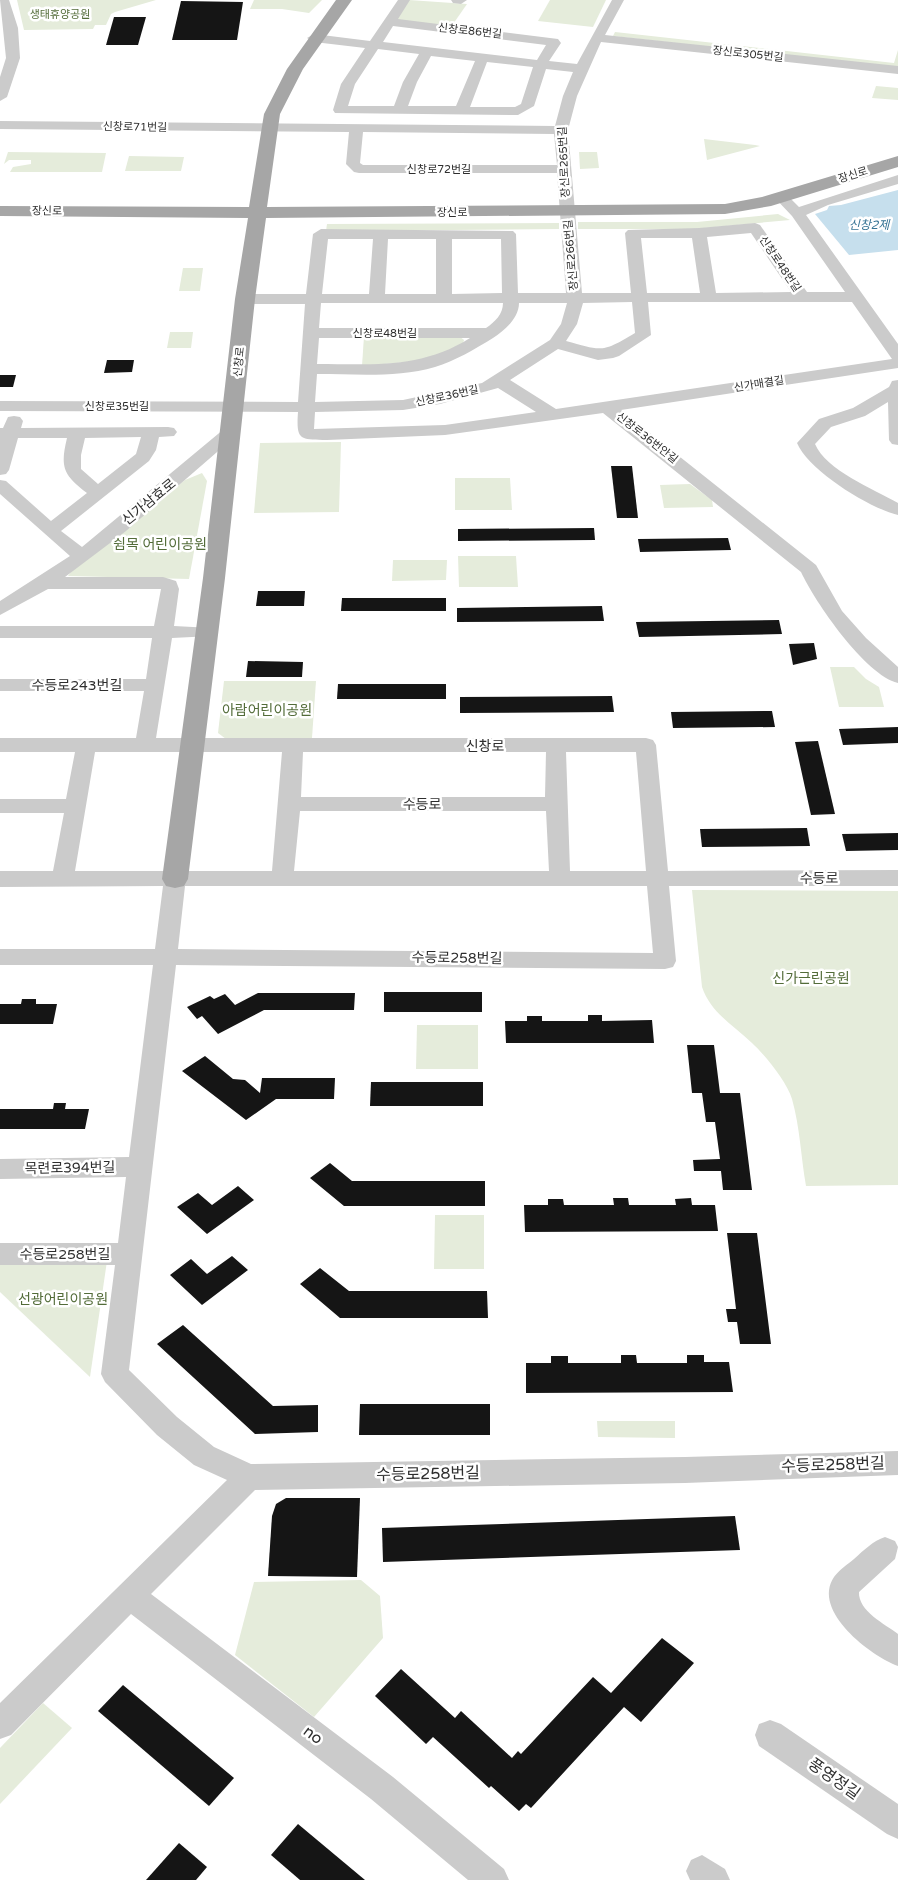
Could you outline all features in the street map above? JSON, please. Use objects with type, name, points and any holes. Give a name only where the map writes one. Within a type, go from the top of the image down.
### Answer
[{"type":"main road","name":"신창로","points":[[174,880],[234,406],[256,213],[272,114],[280,94],[314,38],[344,0]]},
{"type":"main road","name":"장신로","points":[[0,210],[256,213],[725,209],[781,197],[898,161]]},
{"type":"street","points":[[0,97],[13,58],[11,28],[3,0]]},
{"type":"street","points":[[388,22],[404,0]]},
{"type":"street","name":"장신로265번길","points":[[567,211],[560,130],[564,108],[618,0]]},
{"type":"street","name":"신창로86번길","points":[[388,22],[550,40],[554,43],[541,64],[526,106],[523,109],[462,111],[340,110],[348,84],[373,45],[388,22]]},
{"type":"street","name":"장신로305번길","points":[[600,34],[898,70]]},
{"type":"street","name":"신창로86번길","points":[[314,38],[582,69]]},
{"type":"street","name":"신창로86번길","points":[[399,111],[410,82],[427,51]]},
{"type":"street","name":"신창로86번길","points":[[462,111],[465,97],[483,57]]},
{"type":"street","name":"신창로71번길","points":[[0,125],[270,128]]},
{"type":"street","points":[[270,128],[560,130]]},
{"type":"street","name":"신창로72번길","points":[[356,129],[353,164],[359,169],[564,169]]},
{"type":"street","name":"장신로","points":[[797,213],[823,202],[898,179]]},
{"type":"street","points":[[781,197],[797,213],[855,296],[896,361],[898,440]]},
{"type":"street","name":"장신로266번길","points":[[567,211],[574,298]]},
{"type":"street","name":"신창로48번길","points":[[556,343],[598,354],[613,353],[643,335],[633,233],[699,233],[755,228],[802,297]]},
{"type":"street","points":[[699,233],[709,297]]},
{"type":"street","points":[[306,407],[313,300],[321,234],[508,234],[511,310],[506,320],[490,333],[431,362],[393,368],[309,369]]},
{"type":"street","points":[[377,300],[382,234]]},
{"type":"street","points":[[444,234],[444,300]]},
{"type":"street","name":"신창로48번길","points":[[245,299],[444,300],[855,296]]},
{"type":"street","name":"신창로36번길","points":[[234,406],[402,405],[461,395],[488,387],[556,343],[573,316],[574,298]]},
{"type":"street","name":"신창로48번길","points":[[312,333],[490,333]]},
{"type":"street","name":"신가매결길","points":[[607,407],[896,361]]},
{"type":"street","points":[[498,380],[553,415]]},
{"type":"street","points":[[897,385],[859,412],[825,423],[806,443],[807,448],[823,467],[898,510]]},
{"type":"street","name":"신창로35번길","points":[[0,406],[234,406]]},
{"type":"street","points":[[0,470],[5,433],[18,406]]},
{"type":"street","name":"신창로36번안길","points":[[306,407],[305,432],[317,435],[445,430],[607,407],[809,570],[814,582],[849,632],[898,677]]},
{"type":"street","points":[[5,433],[159,432],[143,457],[51,530]]},
{"type":"street","points":[[77,433],[70,464],[72,470],[99,493]]},
{"type":"street","name":"신가삼효로","points":[[0,609],[43,583],[82,556],[183,475],[230,434]]},
{"type":"street","name":"신가삼효로","points":[[183,475],[196,469],[210,469],[215,471],[224,483]]},
{"type":"street","points":[[0,485],[82,556]]},
{"type":"street","points":[[43,583],[163,583],[169,585],[170,589],[145,745]]},
{"type":"street","points":[[0,632],[205,632]]},
{"type":"street","name":"수등로243번길","points":[[0,685],[154,685]]},
{"type":"street","points":[[0,745],[192,745]]},
{"type":"street","points":[[63,879],[86,745]]},
{"type":"street","name":"신창로","points":[[192,745],[646,745],[659,877]]},
{"type":"street","points":[[282,880],[290,804],[292,745]]},
{"type":"street","points":[[556,746],[556,804],[560,879]]},
{"type":"street","name":"수등로","points":[[290,804],[556,804]]},
{"type":"street","points":[[0,806],[75,806]]},
{"type":"street","name":"수등로258번길","points":[[0,956],[665,961],[659,877]]},
{"type":"street","name":"수등로","points":[[0,879],[898,878]]},
{"type":"street","name":"수등로258번길","points":[[174,880],[114,1374],[166,1426],[204,1456],[249,1477],[666,1470],[898,1463]]},
{"type":"street","name":"목련로394번길","points":[[0,1169],[140,1167]]},
{"type":"street","name":"수등로258번길","points":[[0,1254],[130,1254]]},
{"type":"street","points":[[0,1724],[249,1477]]},
{"type":"street","points":[[885,1550],[845,1586],[844,1601],[854,1618],[898,1652]]},
{"type":"street","name":"no","points":[[130,1595],[382,1788],[493,1880]]},
{"type":"street","name":"풍영정길","points":[[770,1735],[898,1823]]},
{"type":"green space","name":"생태휴양공원","points":[[17,0],[156,0],[115,12],[111,14],[106,25],[95,25],[93,29],[24,30]]},
{"type":"green space","points":[[254,0],[322,0],[309,13],[282,9],[250,9]]},
{"type":"green space","points":[[409,0],[467,4],[451,27],[395,20]]},
{"type":"green space","points":[[550,0],[606,0],[593,27],[538,21]]},
{"type":"green space","points":[[615,32],[894,63],[898,50],[898,68],[613,36]]},
{"type":"green space","points":[[876,86],[898,88],[898,100],[872,98]]},
{"type":"green space","points":[[704,139],[755,145],[760,146],[707,160]]},
{"type":"green space","points":[[8,152],[106,153],[102,172],[10,172],[13,167],[31,164],[31,160],[9,160],[4,164]]},
{"type":"green space","points":[[579,152],[597,152],[599,168],[580,169]]},
{"type":"green space","points":[[129,156],[184,157],[181,171],[125,171]]},
{"type":"green space","points":[[778,214],[790,220],[693,229],[578,229],[578,222],[697,222]]},
{"type":"green space","points":[[559,223],[559,229],[326,231],[327,224]]},
{"type":"green space","points":[[183,268],[203,268],[200,291],[179,291]]},
{"type":"green space","points":[[170,332],[193,332],[191,348],[167,348]]},
{"type":"green space","points":[[364,336],[459,336],[464,340],[463,344],[429,360],[362,366]]},
{"type":"green space","points":[[341,442],[339,512],[254,513],[260,443]]},
{"type":"green space","name":"쉼목 어린이공원","points":[[202,473],[207,481],[189,579],[68,576],[74,568],[185,480]]},
{"type":"green space","points":[[455,478],[510,478],[512,510],[455,510]]},
{"type":"green space","points":[[690,484],[712,500],[713,507],[664,508],[660,485]]},
{"type":"green space","points":[[458,556],[516,556],[518,587],[459,587]]},
{"type":"green space","points":[[393,560],[447,560],[446,580],[392,581]]},
{"type":"green space","points":[[830,667],[854,667],[866,679],[879,687],[884,707],[839,707]]},
{"type":"green space","name":"아람어린이공원","points":[[224,681],[316,681],[312,738],[226,739],[218,733]]},
{"type":"green space","name":"신가근린공원","points":[[692,890],[898,891],[898,1185],[806,1186],[797,1120],[789,1092],[781,1077],[763,1054],[723,1018],[711,1004],[702,987]]},
{"type":"green space","points":[[417,1025],[478,1025],[478,1069],[416,1069]]},
{"type":"green space","points":[[435,1215],[484,1215],[484,1269],[434,1269]]},
{"type":"green space","name":"선광어린이공원","points":[[107,1261],[90,1377],[0,1292],[0,1262]]},
{"type":"green space","points":[[597,1421],[675,1421],[675,1438],[598,1437]]},
{"type":"green space","points":[[361,1580],[380,1596],[383,1638],[314,1717],[235,1655],[254,1582]]},
{"type":"green space","points":[[43,1703],[72,1728],[0,1804],[0,1748]]},
{"type":"water","name":"신창2제","points":[[898,190],[898,250],[849,255],[815,214],[827,210],[829,206],[841,205]]},
{"type":"building","points":[[181,1],[243,2],[237,40],[172,40]]},
{"type":"building","points":[[114,17],[146,17],[138,45],[106,45]]},
{"type":"building","points":[[107,360],[134,360],[132,372],[104,373]]},
{"type":"building","points":[[0,375],[16,375],[13,387],[0,387]]},
{"type":"building","points":[[611,466],[632,466],[638,518],[617,518]]},
{"type":"building","points":[[594,528],[595,540],[458,541],[458,529]]},
{"type":"building","points":[[728,538],[731,550],[640,552],[638,539]]},
{"type":"building","points":[[258,591],[305,591],[304,606],[256,606]]},
{"type":"building","points":[[342,598],[446,598],[446,611],[341,611]]},
{"type":"building","points":[[602,606],[604,621],[457,622],[457,608]]},
{"type":"building","points":[[779,620],[782,634],[639,637],[636,622]]},
{"type":"building","points":[[814,643],[817,659],[793,665],[789,644]]},
{"type":"building","points":[[248,661],[303,662],[302,677],[246,677]]},
{"type":"building","points":[[338,684],[446,684],[446,699],[337,699]]},
{"type":"building","points":[[612,696],[614,712],[460,713],[460,697]]},
{"type":"building","points":[[772,711],[775,727],[673,728],[671,712]]},
{"type":"building","points":[[898,727],[898,743],[843,745],[839,729]]},
{"type":"building","points":[[818,741],[835,814],[811,815],[795,742]]},
{"type":"building","points":[[807,828],[810,846],[702,847],[700,829]]},
{"type":"building","points":[[898,833],[898,850],[846,851],[842,834]]},
{"type":"building","points":[[384,992],[482,992],[482,1012],[384,1012]]},
{"type":"building","points":[[258,993],[355,993],[354,1010],[264,1010],[218,1034],[202,1016],[197,1019],[187,1007],[210,996],[214,999],[225,994],[235,1005]]},
{"type":"building","points":[[22,999],[36,999],[36,1004],[57,1004],[53,1024],[0,1024],[0,1004],[21,1004]]},
{"type":"building","points":[[588,1015],[602,1015],[602,1021],[652,1020],[654,1043],[506,1043],[505,1021],[527,1021],[527,1016],[542,1016],[542,1021],[588,1021]]},
{"type":"building","points":[[687,1045],[714,1045],[720,1093],[740,1093],[752,1190],[723,1190],[721,1171],[694,1171],[693,1160],[720,1159],[715,1122],[706,1122],[702,1093],[692,1093]]},
{"type":"building","points":[[205,1056],[233,1079],[245,1080],[260,1093],[262,1078],[335,1078],[334,1099],[276,1099],[246,1120],[182,1071]]},
{"type":"building","points":[[371,1082],[483,1082],[483,1106],[370,1106]]},
{"type":"building","points":[[54,1103],[66,1103],[65,1109],[89,1109],[85,1129],[0,1129],[0,1109],[53,1109]]},
{"type":"building","points":[[330,1163],[352,1181],[485,1181],[485,1206],[344,1206],[310,1178]]},
{"type":"building","points":[[238,1186],[254,1200],[207,1234],[177,1207],[198,1193],[212,1205]]},
{"type":"building","points":[[613,1198],[628,1198],[629,1205],[676,1205],[675,1199],[691,1198],[692,1205],[715,1205],[718,1231],[525,1232],[524,1205],[548,1205],[548,1199],[563,1199],[564,1205],[614,1205]]},
{"type":"building","points":[[727,1233],[757,1233],[771,1344],[740,1344],[737,1322],[728,1322],[726,1309],[736,1309]]},
{"type":"building","points":[[232,1256],[248,1270],[202,1305],[170,1275],[191,1259],[207,1274]]},
{"type":"building","points":[[320,1268],[349,1291],[487,1291],[488,1318],[340,1318],[300,1284]]},
{"type":"building","points":[[183,1325],[273,1406],[318,1405],[318,1432],[255,1434],[157,1344]]},
{"type":"building","points":[[621,1355],[636,1355],[637,1363],[687,1363],[687,1355],[704,1355],[704,1362],[729,1362],[733,1392],[526,1393],[526,1363],[551,1363],[551,1356],[568,1356],[568,1363],[621,1363]]},
{"type":"building","points":[[360,1404],[490,1404],[490,1435],[359,1435]]},
{"type":"building","points":[[286,1498],[360,1498],[357,1577],[268,1576],[272,1516],[276,1504]]},
{"type":"building","points":[[735,1516],[740,1550],[383,1562],[382,1528]]},
{"type":"building","points":[[662,1638],[694,1663],[641,1722],[624,1707],[531,1808],[526,1804],[519,1811],[491,1786],[489,1788],[433,1737],[426,1744],[375,1696],[401,1669],[455,1718],[461,1711],[512,1758],[518,1751],[521,1754],[593,1677],[611,1693]]},
{"type":"building","points":[[123,1685],[234,1778],[209,1806],[98,1711]]},
{"type":"building","points":[[298,1824],[365,1880],[300,1880],[271,1855]]},
{"type":"building","points":[[179,1843],[207,1867],[196,1880],[146,1880]]}]
